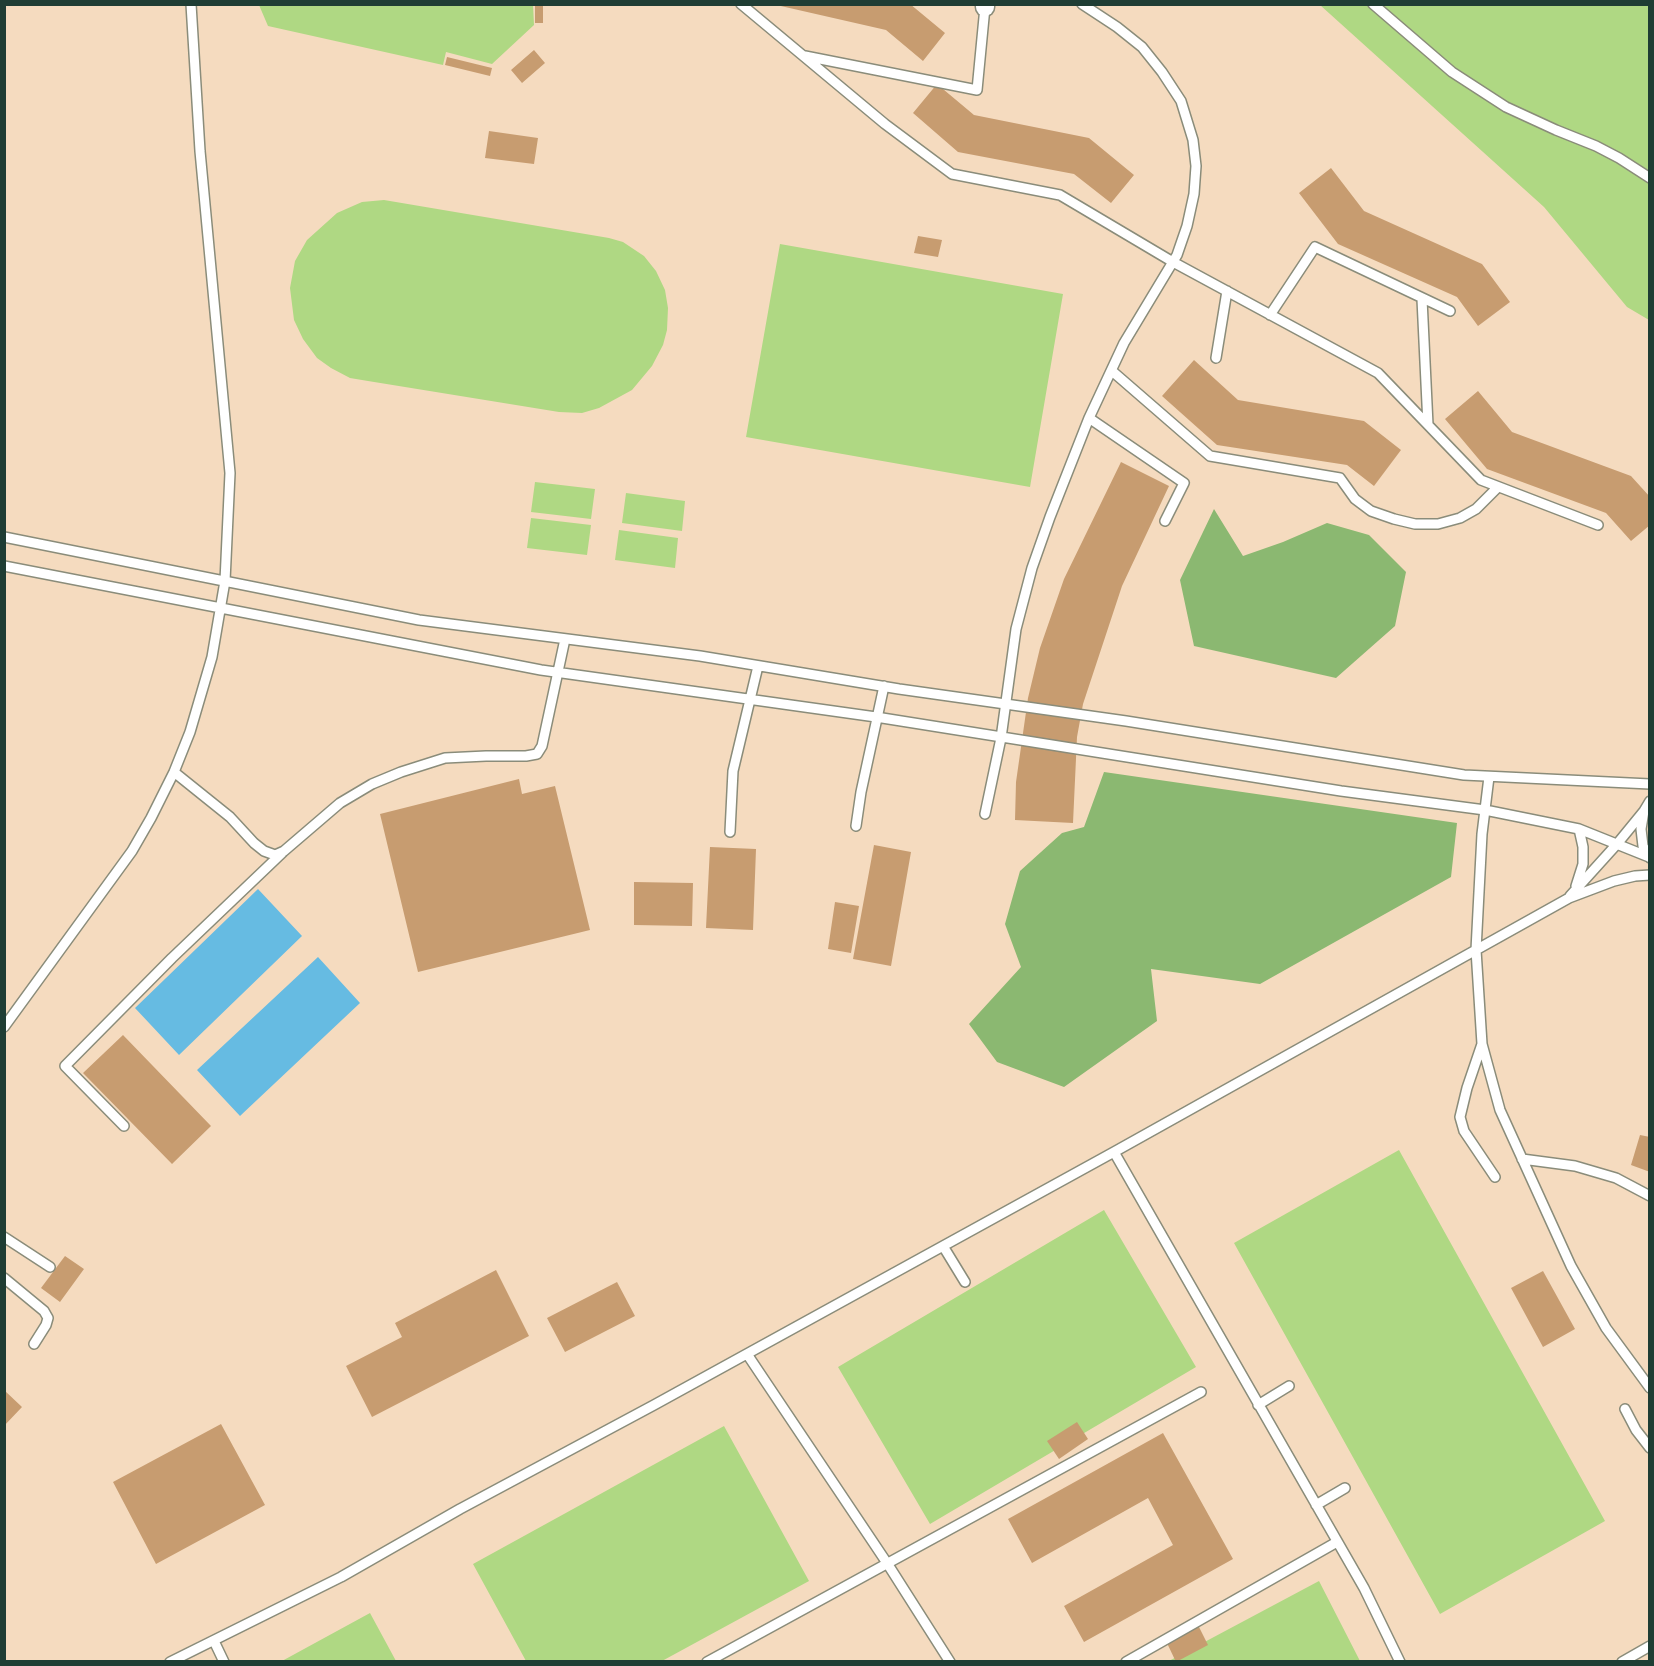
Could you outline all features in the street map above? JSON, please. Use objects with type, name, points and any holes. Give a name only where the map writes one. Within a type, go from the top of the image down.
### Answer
[{"type":"lane","points":[[4,1027],[132,850],[151,818],[174,772],[190,732],[212,657],[225,581],[230,473],[200,151],[191,4]]},
{"type":"lane","points":[[741,4],[885,124],[952,174],[1060,195],[1173,262],[1378,373],[1481,480],[1598,525]]},
{"type":"lane","points":[[985,814],[1001,738],[1016,629],[1032,568],[1089,418],[1124,343],[1177,255],[1187,226],[1194,194],[1196,166],[1193,140],[1181,101],[1142,47],[1082,4]]},
{"type":"lane","points":[[1373,4],[1452,72],[1506,107],[1596,146],[1650,178]]},
{"type":"lane","points":[[805,56],[977,90],[985,6]]},
{"type":"lane","points":[[1270,315],[1316,247],[1449,311]]},
{"type":"lane","points":[[1216,358],[1227,291]]},
{"type":"lane","points":[[1422,299],[1428,425]]},
{"type":"lane","points":[[1112,371],[1210,456],[1340,478],[1355,499],[1371,511],[1394,519],[1415,524],[1438,524],[1460,518],[1476,509],[1498,487]]},
{"type":"lane","points":[[1089,418],[1184,483],[1165,521]]},
{"type":"lane","points":[[4,537],[419,620],[758,666],[1464,775],[1650,784]]},
{"type":"lane","points":[[4,566],[558,673],[876,717],[1341,791],[1485,810],[1579,829],[1649,857]]},
{"type":"lane","points":[[124,1126],[65,1066],[172,958],[284,851],[340,803],[372,784],[401,771],[446,758],[537,754],[542,746],[565,639]]},
{"type":"lane","points":[[730,832],[733,771],[758,666]]},
{"type":"lane","points":[[856,826],[884,686]]},
{"type":"lane","points":[[174,772],[230,817],[264,851],[275,855],[284,851]]},
{"type":"lane","points":[[1489,777],[1482,834],[1476,950],[1482,1044],[1500,1110],[1571,1266],[1606,1328],[1650,1388]]},
{"type":"lane","points":[[1569,898],[1617,844],[1650,801]]},
{"type":"lane","points":[[1644,811],[1641,829],[1643,846],[1649,857]]},
{"type":"lane","points":[[1569,898],[1581,875],[1583,864],[1583,847],[1579,829]]},
{"type":"lane","points":[[170,1662],[341,1577],[460,1509],[1114,1152],[1569,898],[1614,881],[1650,875]]},
{"type":"lane","points":[[1482,1044],[1467,1088],[1460,1118],[1464,1131],[1495,1177]]},
{"type":"lane","points":[[1114,1152],[1364,1588],[1400,1662]]},
{"type":"lane","points":[[1522,1159],[1575,1166],[1616,1178],[1650,1196]]},
{"type":"lane","points":[[4,1237],[50,1267]]},
{"type":"lane","points":[[943,1246],[965,1282]]},
{"type":"lane","points":[[4,1278],[44,1311],[48,1318],[34,1344]]},
{"type":"lane","points":[[747,1354],[887,1563],[950,1662]]},
{"type":"lane","points":[[1258,1405],[1289,1386]]},
{"type":"lane","points":[[707,1662],[1201,1392]]},
{"type":"lane","points":[[1625,1409],[1636,1430],[1650,1448]]},
{"type":"lane","points":[[1316,1505],[1345,1488]]},
{"type":"lane","points":[[1126,1662],[1337,1542]]},
{"type":"lane","points":[[214,1641],[225,1662]]},
{"type":"lane","points":[[1622,1662],[1650,1646]]},
{"type":"green space","points":[[259,5],[533,5],[534,25],[492,64],[446,52],[443,65],[268,26]]},
{"type":"green space","points":[[1320,5],[1649,5],[1649,320],[1627,307],[1544,207]]},
{"type":"green space","points":[[384,200],[623,242],[644,256],[656,271],[665,290],[668,308],[667,330],[663,345],[652,366],[632,390],[599,408],[582,413],[559,412],[350,378],[331,368],[317,358],[303,339],[294,320],[290,288],[295,261],[307,240],[337,213],[362,202]]},
{"type":"green space","points":[[780,244],[1063,294],[1030,487],[746,437]]},
{"type":"green space","points":[[535,482],[595,489],[591,519],[531,512]]},
{"type":"green space","points":[[626,493],[685,501],[682,531],[622,523]]},
{"type":"green space","points":[[1214,509],[1243,556],[1327,523],[1369,535],[1406,572],[1395,626],[1336,678],[1194,646],[1180,580]]},
{"type":"green space","points":[[531,518],[591,525],[587,555],[527,548]]},
{"type":"green space","points":[[619,530],[678,538],[675,568],[615,560]]},
{"type":"green space","points":[[1104,772],[1457,823],[1451,877],[1260,984],[1151,969],[1157,1021],[1064,1087],[997,1062],[969,1024],[1021,967],[1005,924],[1020,871],[1062,833],[1084,827]]},
{"type":"green space","points":[[1399,1150],[1605,1521],[1440,1614],[1234,1243]]},
{"type":"green space","points":[[1104,1210],[1196,1367],[930,1524],[838,1367]]},
{"type":"green space","points":[[724,1426],[809,1581],[662,1661],[526,1661],[473,1564]]},
{"type":"green space","points":[[1319,1581],[1360,1661],[1167,1662]]},
{"type":"green space","points":[[370,1613],[396,1661],[282,1661]]},
{"type":"water","points":[[258,889],[302,936],[179,1055],[135,1008]]},
{"type":"water","points":[[318,957],[360,1003],[240,1116],[197,1070]]},
{"type":"building","points":[[535,4],[543,4],[543,23],[535,23]]},
{"type":"building","points":[[772,4],[910,4],[945,33],[923,61],[886,30]]},
{"type":"building","points":[[534,50],[545,63],[522,83],[511,70]]},
{"type":"building","points":[[447,57],[492,68],[490,76],[445,65]]},
{"type":"building","points":[[937,84],[974,115],[1089,138],[1134,175],[1111,203],[1074,174],[958,152],[913,113]]},
{"type":"building","points":[[489,131],[538,138],[534,164],[485,158]]},
{"type":"building","points":[[1331,168],[1364,211],[1482,264],[1510,302],[1478,326],[1457,297],[1338,244],[1299,193]]},
{"type":"building","points":[[918,236],[942,240],[938,257],[914,253]]},
{"type":"building","points":[[1194,360],[1238,400],[1364,421],[1401,450],[1374,486],[1347,465],[1217,445],[1162,396]]},
{"type":"building","points":[[1478,391],[1512,432],[1631,476],[1650,497],[1650,525],[1631,541],[1606,513],[1487,469],[1445,419]]},
{"type":"building","points":[[1121,462],[1169,486],[1122,586],[1083,704],[1077,737],[1073,823],[1015,820],[1016,782],[1028,698],[1040,648],[1064,579]]},
{"type":"building","points":[[519,779],[522,794],[555,786],[590,930],[418,972],[380,814]]},
{"type":"building","points":[[874,845],[911,852],[891,966],[853,959]]},
{"type":"building","points":[[710,847],[756,849],[753,930],[706,928]]},
{"type":"building","points":[[634,882],[693,883],[692,926],[634,925]]},
{"type":"building","points":[[835,902],[859,906],[851,953],[828,949]]},
{"type":"building","points":[[123,1035],[211,1126],[172,1164],[83,1073]]},
{"type":"building","points":[[1640,1135],[1650,1137],[1650,1172],[1631,1165]]},
{"type":"building","points":[[65,1256],[84,1269],[60,1302],[41,1288]]},
{"type":"building","points":[[496,1270],[529,1336],[372,1417],[346,1366],[402,1337],[395,1323]]},
{"type":"building","points":[[1543,1271],[1575,1329],[1543,1347],[1511,1288]]},
{"type":"building","points":[[617,1282],[635,1316],[565,1352],[547,1318]]},
{"type":"building","points":[[4,1390],[22,1407],[4,1426]]},
{"type":"building","points":[[1077,1422],[1088,1439],[1059,1459],[1047,1441]]},
{"type":"building","points":[[221,1424],[265,1505],[156,1564],[113,1482]]},
{"type":"building","points":[[1163,1433],[1233,1559],[1084,1642],[1064,1606],[1173,1545],[1148,1498],[1032,1563],[1008,1519]]},
{"type":"building","points":[[1198,1625],[1208,1645],[1176,1662],[1166,1641]]}]
